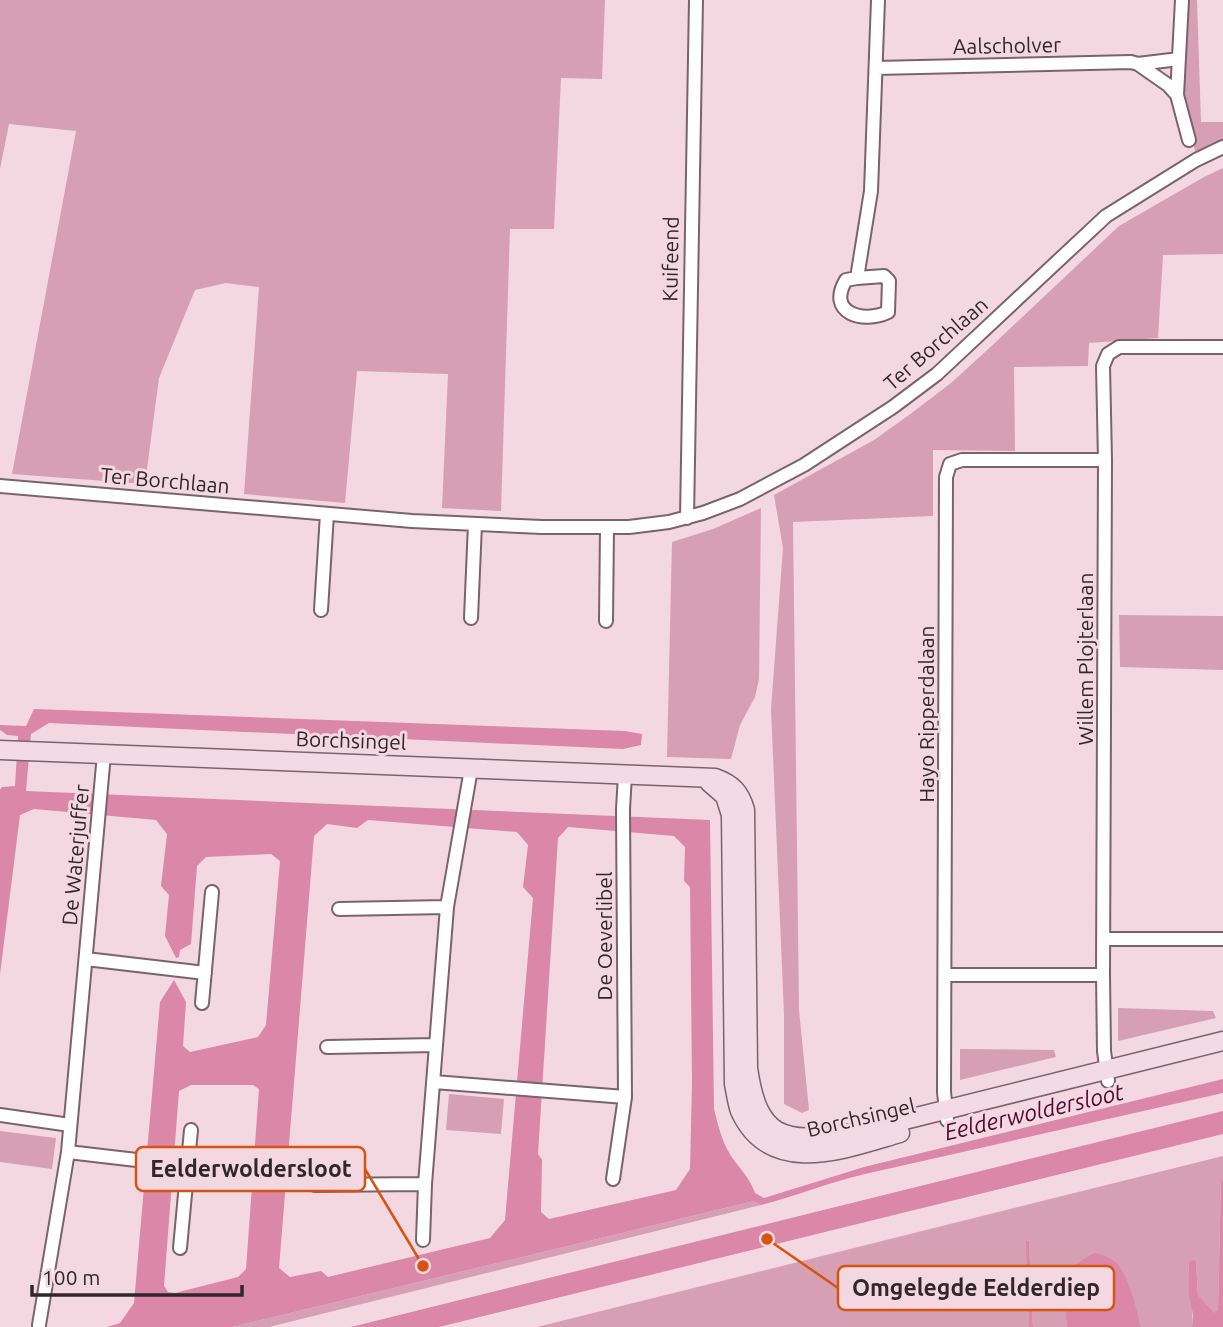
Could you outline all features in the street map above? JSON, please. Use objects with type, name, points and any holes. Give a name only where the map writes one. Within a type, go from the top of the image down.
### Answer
[{"type":"main road","name":"Borchsingel","points":[[0,750],[715,778],[728,783],[736,790],[745,810],[748,1068],[752,1095],[761,1115],[773,1128],[790,1137],[802,1139],[848,1134],[947,1114],[1108,1075],[1223,1041]]},
{"type":"main road","name":"Borchsingel","points":[[1108,1075],[1223,1054]]},
{"type":"street","name":"Kuifeend","points":[[687,518],[696,0]]},
{"type":"street","points":[[857,278],[871,191],[878,0]]},
{"type":"street","points":[[1182,0],[1177,95],[1189,140]]},
{"type":"street","name":"Aalscholver","points":[[876,68],[1131,62],[1138,64],[1179,59]]},
{"type":"street","points":[[1138,64],[1168,85],[1177,95]]},
{"type":"street","name":"Ter Borchlaan","points":[[0,486],[475,524],[607,528],[651,525],[687,518],[740,499],[804,465],[893,407],[937,374],[1107,216],[1196,160],[1223,147]]},
{"type":"street","points":[[884,276],[889,282],[888,312],[869,317],[846,312],[842,306],[840,289],[846,280],[857,278],[884,276]]},
{"type":"street","name":"Willem Plojterlaan","points":[[1108,1075],[1104,1051],[1103,975],[1103,366],[1108,354],[1119,347],[1223,347]]},
{"type":"street","name":"Hayo Ripperdalaan","points":[[947,1114],[946,477],[950,464],[962,460],[1105,460]]},
{"type":"street","points":[[321,610],[327,514]]},
{"type":"street","points":[[471,618],[475,524]]},
{"type":"street","points":[[606,621],[607,528]]},
{"type":"street","name":"De Waterjuffer","points":[[39,1325],[68,1152],[104,754]]},
{"type":"street","points":[[423,1240],[447,907],[471,769]]},
{"type":"street","name":"De Oeverlibel","points":[[613,1179],[625,1097],[625,775]]},
{"type":"street","points":[[202,1003],[212,892]]},
{"type":"street","points":[[339,909],[447,907]]},
{"type":"street","points":[[1104,939],[1223,939]]},
{"type":"street","points":[[86,959],[205,973]]},
{"type":"street","points":[[945,975],[1103,975]]},
{"type":"street","points":[[327,1047],[436,1045]]},
{"type":"street","points":[[434,1082],[625,1097]]},
{"type":"street","points":[[0,1115],[71,1125]]},
{"type":"street","points":[[180,1248],[182,1165],[191,1130]]},
{"type":"street","points":[[68,1152],[182,1165]]},
{"type":"street","points":[[315,1185],[425,1184]]},
{"type":"shaded area","points":[[0,0],[605,0],[602,79],[561,78],[554,229],[510,229],[501,511],[442,508],[448,374],[357,371],[345,503],[244,494],[259,287],[226,283],[195,290],[159,378],[145,484],[12,474],[76,131],[9,124],[0,169]]},
{"type":"shaded area","points":[[1186,0],[1197,0],[1201,122],[1223,122],[1223,140],[1196,154],[1182,103]]},
{"type":"shaded area","points":[[1223,168],[1223,254],[1163,255],[1158,338],[1089,343],[1088,366],[1014,367],[1015,451],[933,450],[933,516],[793,522],[799,1010],[809,1110],[802,1113],[784,1104],[784,1014],[771,709],[783,548],[774,495],[874,440],[909,415],[951,383],[1119,226]]},
{"type":"shaded area","points":[[761,508],[759,679],[755,697],[740,725],[731,759],[667,757],[672,542],[713,529]]},
{"type":"shaded area","points":[[1119,615],[1223,616],[1223,670],[1120,667]]},
{"type":"shaded area","points":[[34,709],[625,731],[642,734],[641,745],[623,749],[49,723],[31,734],[26,791],[710,820],[714,1109],[728,1151],[748,1178],[755,1193],[764,1198],[864,1167],[1223,1079],[1223,1093],[865,1174],[761,1205],[754,1201],[232,1327],[107,1327],[120,1323],[134,1303],[160,1002],[174,980],[186,1002],[183,1046],[190,1052],[258,1037],[266,1025],[280,861],[271,854],[206,857],[197,866],[191,944],[180,950],[179,957],[176,958],[165,936],[169,895],[161,886],[167,834],[156,820],[34,809],[20,815],[0,974],[0,790],[2,787],[15,786],[18,736],[7,735],[0,730],[0,725],[26,726]],"holes":[[[368,820],[517,832],[528,845],[523,887],[533,898],[505,1220],[490,1238],[328,1277],[321,1271],[290,1277],[279,1268],[314,836],[327,824],[357,828]],[[568,827],[674,836],[685,847],[684,881],[690,887],[690,1169],[676,1190],[549,1219],[541,1212],[542,1160],[538,1154],[558,838]],[[191,1085],[253,1085],[259,1089],[246,1269],[238,1277],[175,1293],[168,1292],[164,1286],[179,1091]]]},
{"type":"shaded area","points":[[1118,1008],[1213,1011],[1216,1018],[1118,1041]]},
{"type":"shaded area","points":[[960,1049],[1054,1050],[1056,1057],[960,1080]]},
{"type":"shaded area","points":[[449,1094],[504,1099],[501,1134],[446,1130]]},
{"type":"shaded area","points":[[1223,1111],[1223,1134],[439,1327],[351,1327]]},
{"type":"shaded area","points":[[0,1131],[56,1138],[52,1169],[0,1162]]},
{"type":"shaded area","points":[[1223,1156],[1223,1312],[1221,1180],[1218,1310],[1214,1314],[1198,1295],[1196,1261],[1189,1263],[1192,1327],[1141,1327],[1131,1295],[1063,1288],[1067,1327],[1033,1327],[1027,1240],[1029,1327],[537,1327]]},
{"type":"shaded area","points":[[1221,1179],[1223,1327],[1192,1327],[1189,1263],[1192,1260],[1196,1261],[1198,1295],[1214,1313],[1218,1310]]},
{"type":"shaded area","points":[[754,1201],[761,1205],[269,1327],[232,1327]]},
{"type":"shaded area","points":[[1026,1240],[1029,1241],[1033,1327],[1029,1327]]},
{"type":"shaded area","points":[[1094,1253],[1108,1257],[1119,1266],[1130,1288],[1141,1327],[1067,1327],[1064,1283],[1073,1268]]},
{"type":"place","name":"Omgelegde Eelderdiep","points":[[767,1239]]},
{"type":"place","name":"Eelderwoldersloot","points":[[423,1266]]}]
